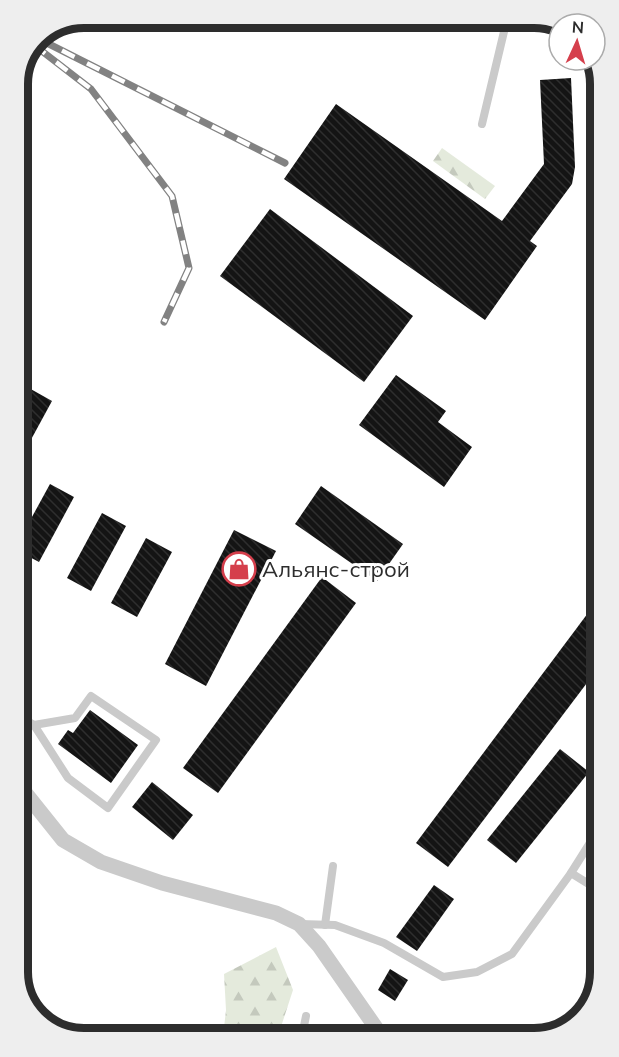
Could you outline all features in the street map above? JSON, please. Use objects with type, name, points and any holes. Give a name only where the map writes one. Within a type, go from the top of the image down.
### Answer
[{"type":"street","points":[[28,796],[63,840],[101,862],[162,883],[276,913],[299,924],[319,946],[376,1028]]},
{"type":"lane","points":[[482,124],[505,29]]},
{"type":"lane","points":[[28,721],[34,725],[68,778],[108,808],[156,740],[91,696],[75,718],[34,725]]},
{"type":"lane","points":[[299,924],[335,925],[384,943],[443,977],[477,972],[512,954],[571,873],[591,841]]},
{"type":"lane","points":[[325,925],[333,866]]},
{"type":"lane","points":[[571,873],[591,885]]},
{"type":"lane","points":[[304,1028],[306,1016]]},
{"type":"green space","points":[[442,148],[495,186],[485,199],[433,161]]},
{"type":"green space","points":[[276,947],[293,990],[281,1028],[224,1028],[226,1010],[224,974]]},
{"type":"building","points":[[571,78],[575,167],[572,184],[530,241],[537,246],[485,320],[284,179],[336,104],[502,221],[544,164],[540,80]]},
{"type":"building","points":[[270,209],[413,316],[364,382],[220,276]]},
{"type":"building","points":[[396,375],[446,411],[438,422],[472,447],[444,487],[359,425]]},
{"type":"building","points":[[29,388],[52,401],[29,444]]},
{"type":"building","points":[[50,484],[74,497],[39,562],[28,556],[29,523]]},
{"type":"building","points":[[321,486],[403,544],[377,581],[295,524]]},
{"type":"building","points":[[102,513],[126,526],[91,591],[67,578]]},
{"type":"building","points":[[234,530],[276,551],[206,686],[165,664]]},
{"type":"building","points":[[146,538],[172,552],[137,617],[111,603]]},
{"type":"building","points":[[322,577],[356,603],[218,793],[183,768]]},
{"type":"building","points":[[588,613],[591,615],[591,678],[448,867],[416,843]]},
{"type":"building","points":[[90,710],[138,745],[111,783],[58,744],[68,730],[73,733]]},
{"type":"building","points":[[560,749],[589,772],[516,863],[487,840]]},
{"type":"building","points":[[152,782],[193,815],[173,840],[132,807]]},
{"type":"building","points":[[434,885],[454,899],[417,951],[396,937]]},
{"type":"building","points":[[390,969],[408,980],[395,1001],[378,990]]},
{"type":"railway","points":[[47,43],[285,163]]},
{"type":"railway","points":[[41,50],[91,89],[172,196],[189,268],[164,322]]},
{"type":"place","name":"Альянс-строй","points":[[239,569]]}]
